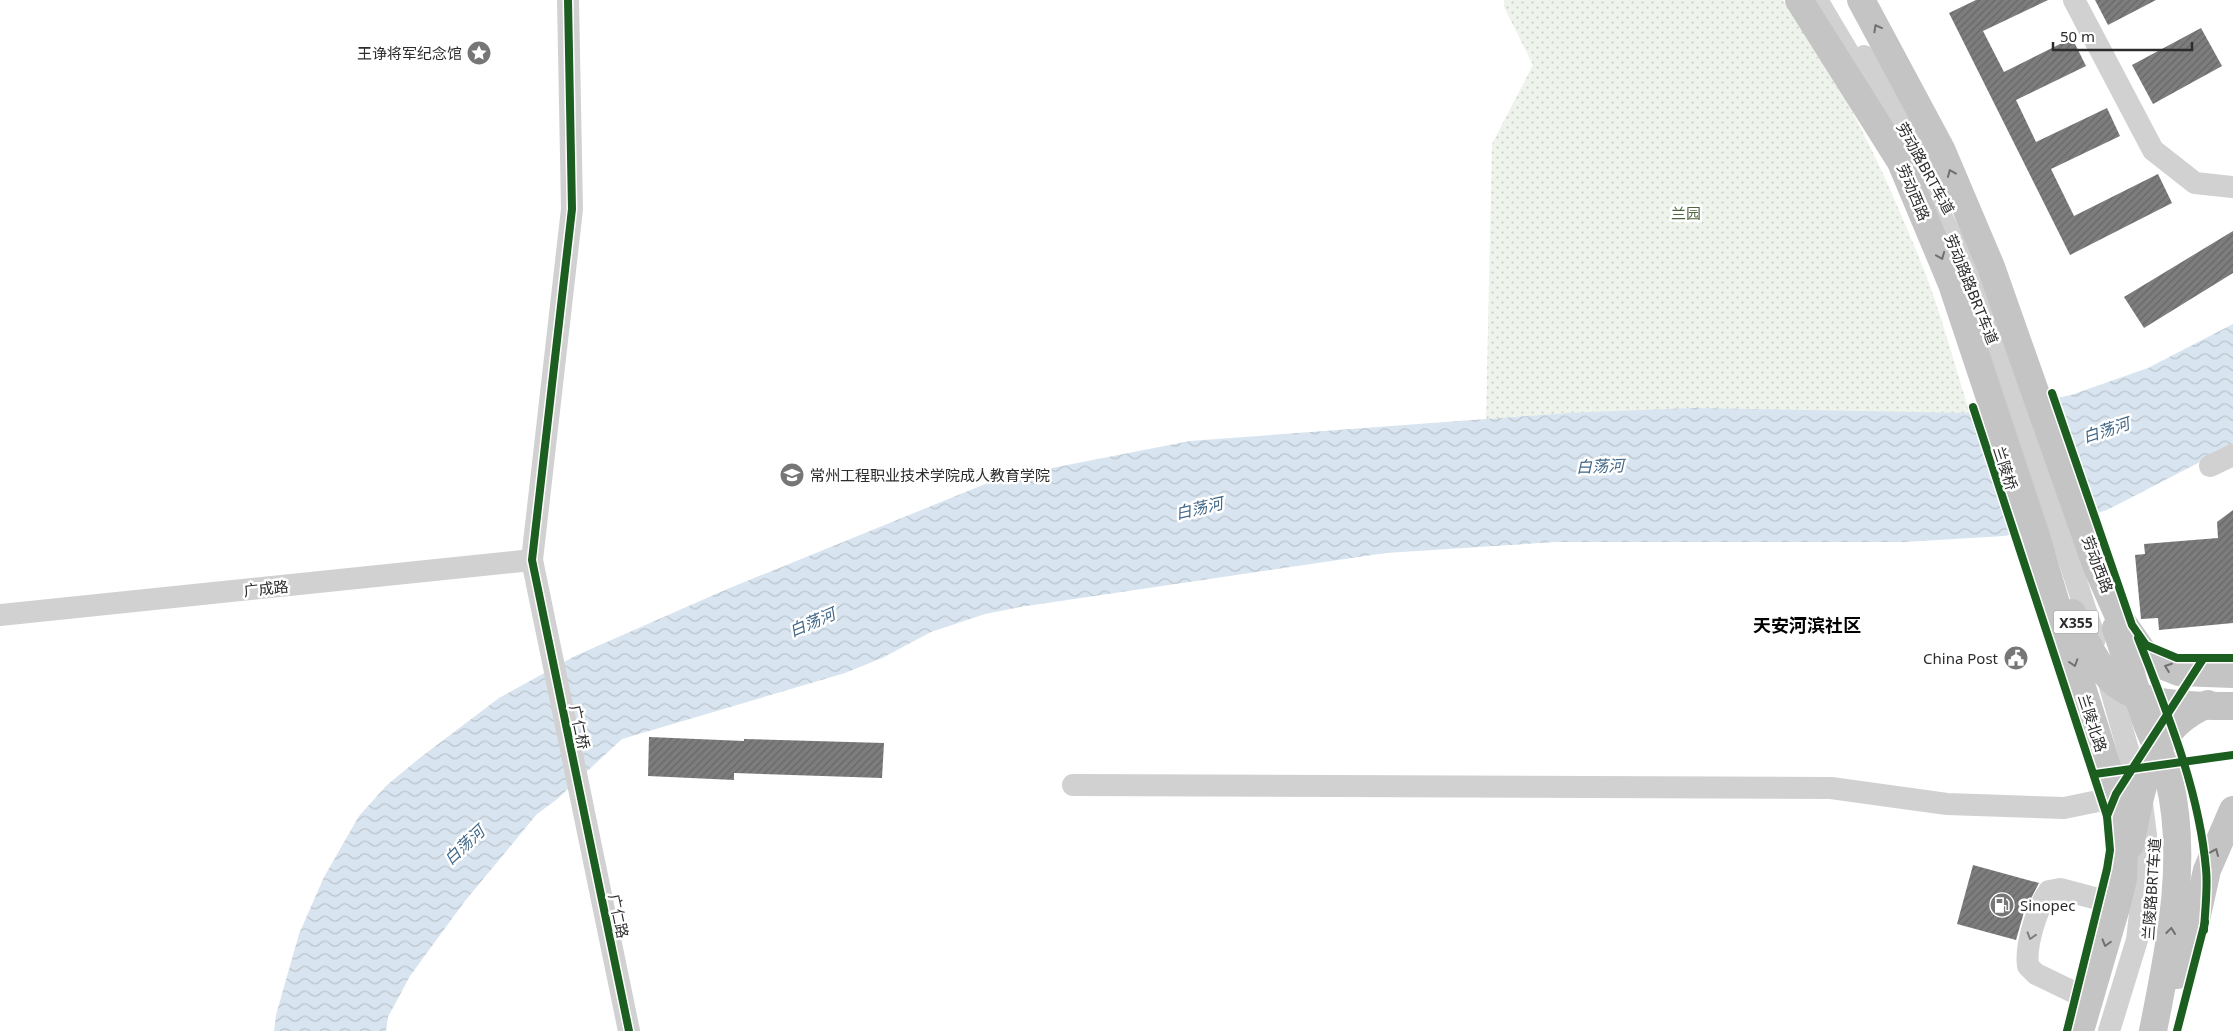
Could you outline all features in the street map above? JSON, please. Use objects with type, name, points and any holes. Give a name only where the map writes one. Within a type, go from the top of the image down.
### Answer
[{"type":"main road","name":"劳动西路","points":[[1799,0],[1902,162],[1952,284],[2017,400]]},
{"type":"main road","points":[[1861,0],[1941,149],[1997,282],[2017,400],[2062,527]]},
{"type":"main road","name":"兰陵桥","points":[[2017,400],[2062,527]]},
{"type":"main road","name":"劳动西路","points":[[2062,527],[2097,567],[2120,619],[2143,652],[2156,663],[2179,672],[2233,674]]},
{"type":"main road","name":"X355","points":[[2062,527],[2086,642],[2122,685]]},
{"type":"main road","name":"兰陵北路","points":[[2062,527],[2064,634],[2134,788],[2123,843],[2120,891],[2080,1031]]},
{"type":"main road","points":[[2097,567],[2122,685],[2158,747],[2169,780],[2176,819],[2177,869],[2168,955],[2153,1031]]},
{"type":"main road","points":[[2122,685],[2162,702],[2202,706],[2233,706]]},
{"type":"main road","points":[[2134,788],[2158,747],[2172,728],[2187,714],[2202,706],[2233,695]]},
{"type":"main road","points":[[2157,1031],[2195,924],[2207,870],[2233,810]]},
{"type":"street","name":"广仁桥","points":[[568,0],[572,209],[532,560],[582,807]]},
{"type":"street","name":"劳动路路BRT车道","points":[[1817,0],[1907,150],[1957,246],[2017,400]]},
{"type":"street","name":"劳动路BRT车道","points":[[1830,0],[1928,170],[1980,269],[2017,400]]},
{"type":"street","points":[[2074,0],[2153,150],[2195,183],[2233,187]]},
{"type":"street","points":[[2210,466],[2233,455]]},
{"type":"street","points":[[1073,785],[1831,788],[1947,804],[2064,808],[2103,800],[2134,788],[2122,685],[2062,527]]},
{"type":"street","name":"广成路","points":[[0,615],[532,560]]},
{"type":"street","name":"兰陵路BRT车道","points":[[2109,1031],[2137,940],[2146,872],[2146,835],[2134,788]]},
{"type":"street","name":"兰陵路BRT车道","points":[[2124,1031],[2150,937],[2157,835],[2134,788]]},
{"type":"street","name":"广仁路","points":[[582,807],[629,1031]]},
{"type":"street","points":[[2090,1000],[2036,974],[2028,966],[2026,954],[2042,901],[2049,892],[2060,889],[2120,891]]},
{"type":"green space","name":"兰园","points":[[1504,0],[1783,0],[1824,62],[1843,95],[1893,196],[1929,283],[1970,413],[1567,413],[1486,419],[1492,144],[1533,65],[1504,7]]},
{"type":"water","name":"白荡河","points":[[2233,324],[2233,445],[2107,510],[2051,527],[2004,536],[1904,542],[1556,542],[1386,553],[1020,607],[985,614],[931,632],[882,658],[845,673],[622,739],[556,800],[537,814],[465,901],[410,976],[388,1017],[386,1031],[274,1031],[276,1015],[299,934],[324,877],[359,816],[387,785],[421,757],[499,698],[575,656],[725,590],[1000,478],[1190,441],[1567,413],[1692,408],[1970,413],[2018,406],[2071,395],[2148,368]]},
{"type":"building","points":[[1976,0],[2048,0],[1983,31],[2004,72],[2072,38],[2086,66],[2016,100],[2036,142],[2107,108],[2120,136],[2051,169],[2074,216],[2158,174],[2172,203],[2070,255],[1949,13]]},
{"type":"building","points":[[2095,0],[2156,0],[2108,25]]},
{"type":"building","points":[[2201,28],[2222,66],[2153,104],[2132,65]]},
{"type":"building","points":[[2233,231],[2233,273],[2144,328],[2124,297]]},
{"type":"building","points":[[2233,510],[2233,623],[2159,630],[2158,618],[2141,619],[2135,555],[2145,554],[2144,544],[2218,538],[2217,522]]},
{"type":"building","points":[[649,737],[744,741],[744,739],[884,743],[882,778],[734,773],[734,780],[648,776]]},
{"type":"building","name":"Sinopec","points":[[1973,865],[2039,883],[2024,912],[2016,940],[1957,924]]},
{"type":"cycle path","points":[[568,0],[572,209],[532,560],[629,1031]]},
{"type":"cycle path","points":[[2052,393],[2132,625],[2146,645],[2177,658],[2233,658]]},
{"type":"cycle path","points":[[1973,407],[2107,816],[2110,850],[2107,869],[2067,1031]]},
{"type":"cycle path","points":[[2138,638],[2180,751],[2196,810],[2207,876],[2204,930]]},
{"type":"cycle path","points":[[2107,816],[2116,794],[2203,659]]},
{"type":"cycle path","points":[[2095,774],[2233,755]]},
{"type":"cycle path","points":[[2177,1031],[2205,922]]},
{"type":"place","name":"王诤将军纪念馆","points":[[479,53]]},
{"type":"place","name":"常州工程职业技术学院成人教育学院","points":[[792,475]]},
{"type":"place","name":"China Post","points":[[2016,658]]},
{"type":"place","name":"Sinopec","points":[[2002,905]]},
{"type":"district","name":"天安河滨社区","points":[[1807,625]]}]
